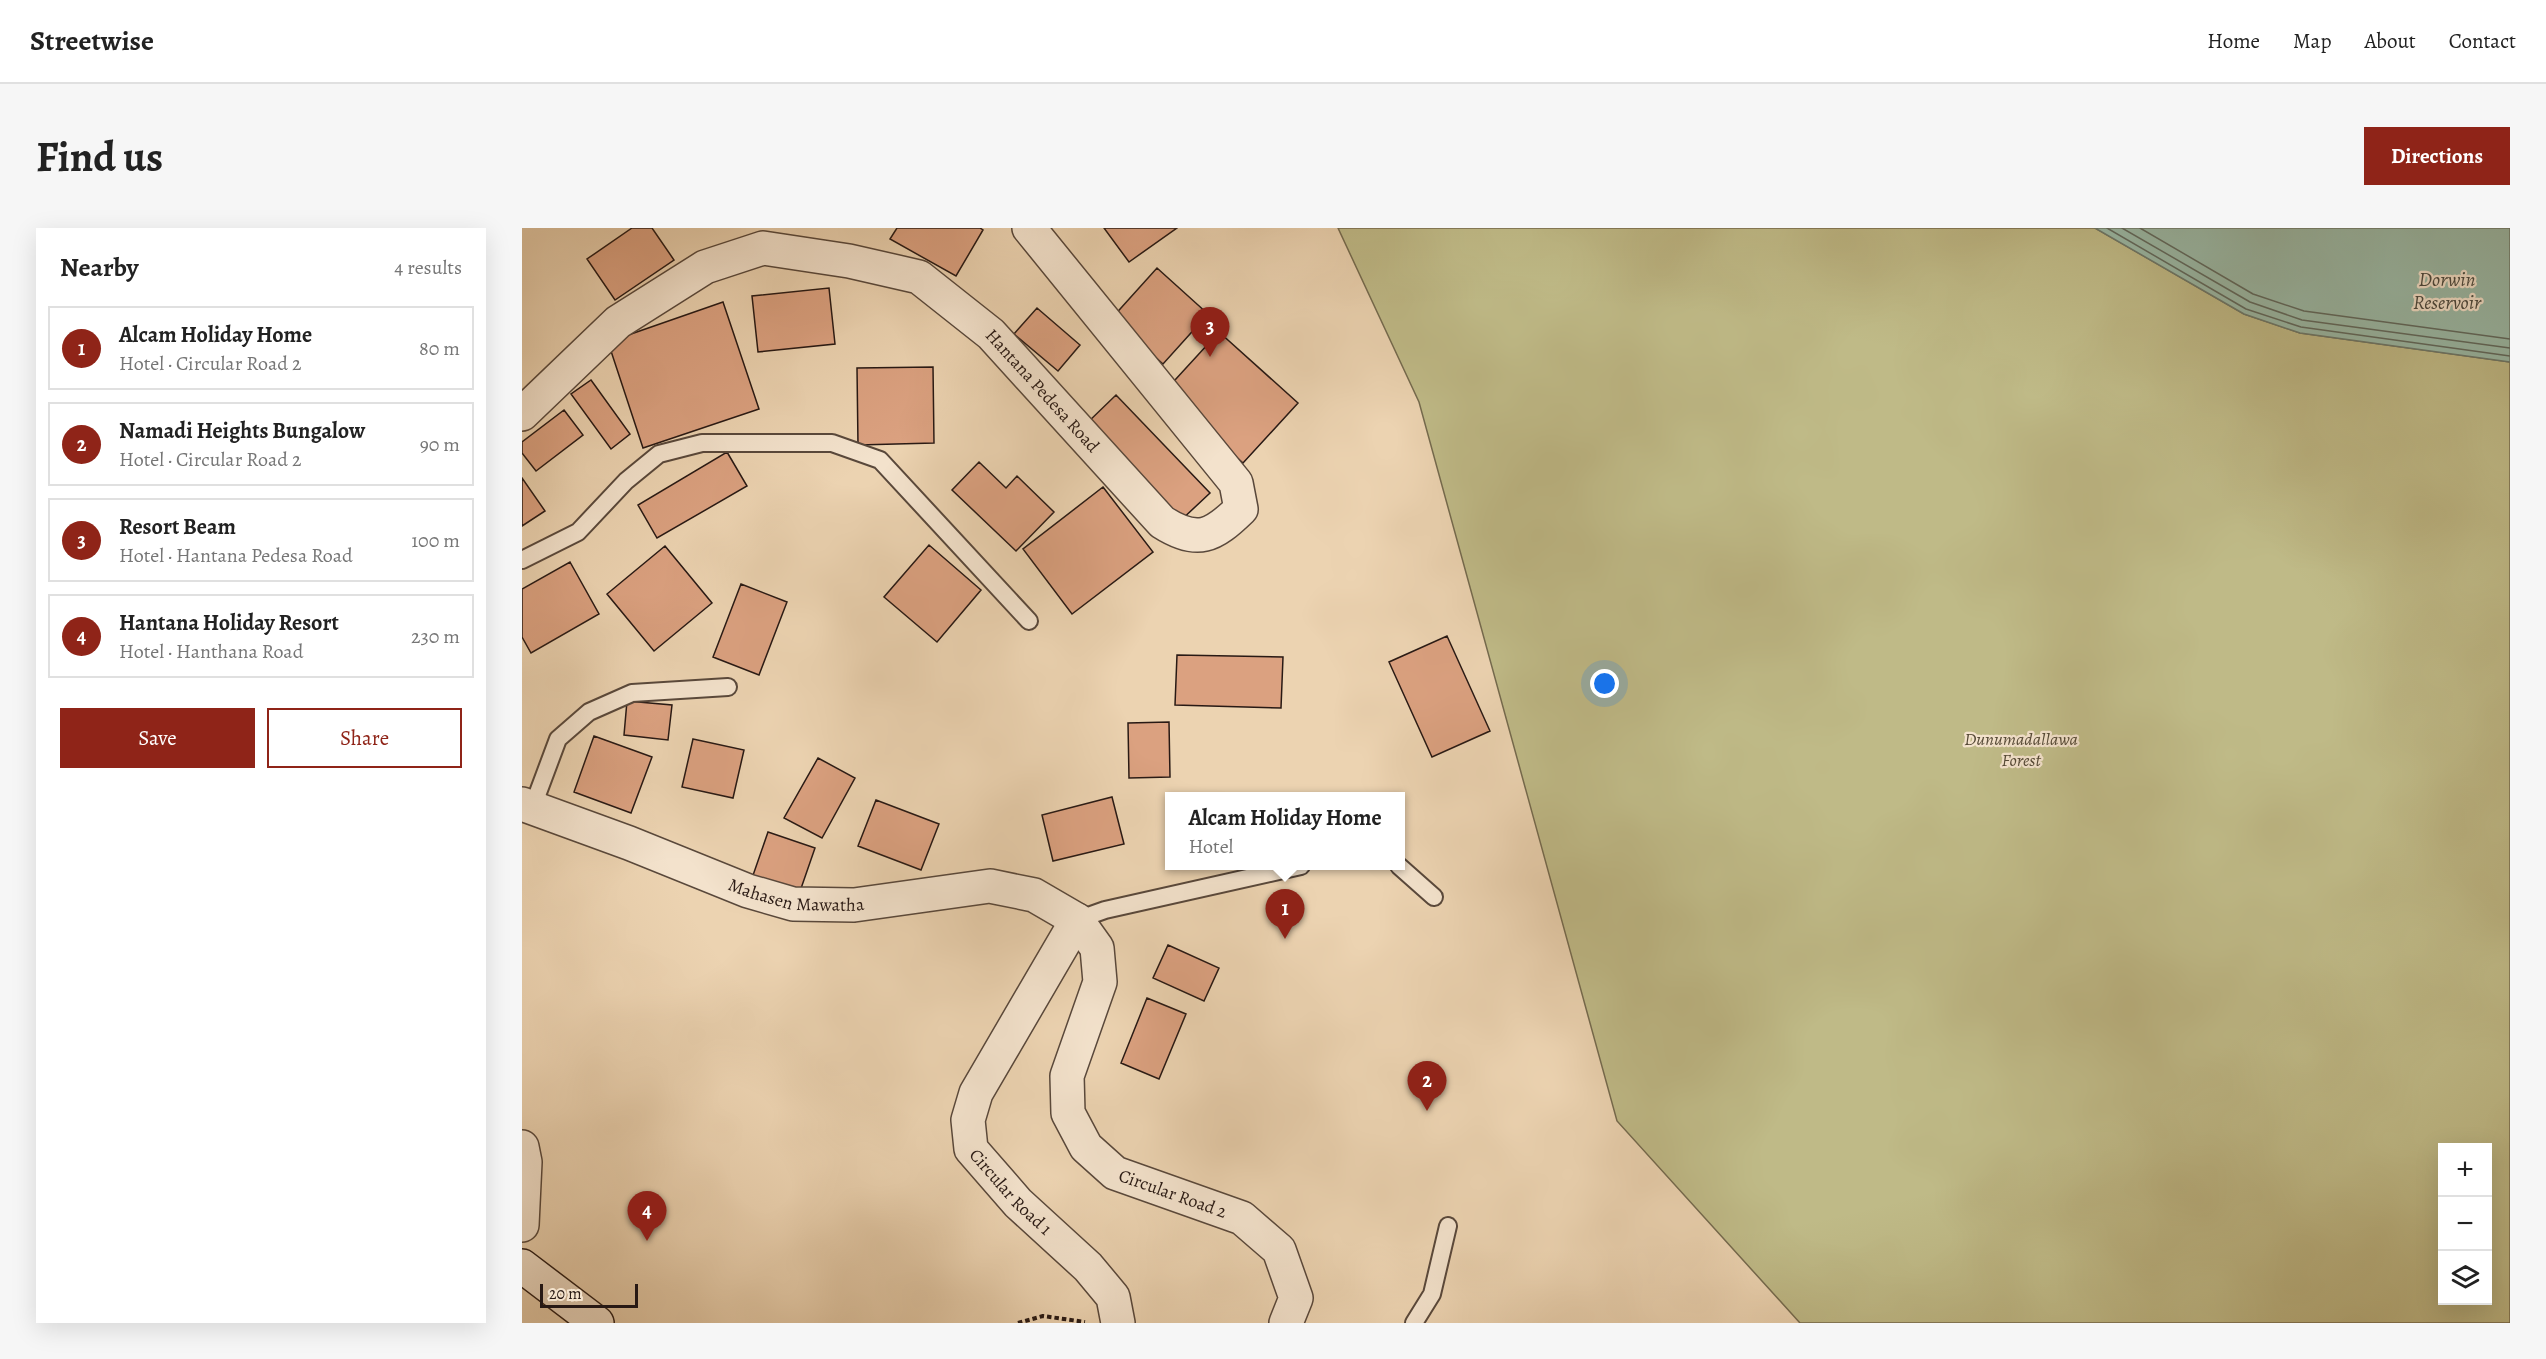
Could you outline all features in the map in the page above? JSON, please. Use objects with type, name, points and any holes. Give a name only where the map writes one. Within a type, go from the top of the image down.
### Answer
[{"type":"street","name":"Hantana Pedesa Road","points":[[522,414],[618,322],[705,267],[764,248],[849,261],[919,277],[991,334],[1162,522],[1178,532],[1194,536],[1219,531],[1241,509],[1236,483],[1029,228]]},
{"type":"street","name":"Mahasen Mawatha","points":[[527,805],[748,891],[793,904],[854,905],[990,886],[1034,895],[1077,920]]},
{"type":"street","name":"Circular Road 1","points":[[1077,920],[976,1093],[968,1120],[971,1149],[1018,1203],[1088,1267],[1113,1297],[1118,1323]]},
{"type":"street","name":"Circular Road 2","points":[[1077,920],[1097,948],[1100,982],[1067,1076],[1068,1113],[1086,1147],[1115,1173],[1242,1218],[1279,1250],[1296,1298],[1286,1323]]},
{"type":"street","points":[[522,1147],[525,1162],[522,1225]]},
{"type":"street","points":[[522,1266],[597,1323]]},
{"type":"lane","points":[[522,560],[579,532],[626,481],[659,454],[702,443],[832,444],[880,460],[1029,621]]},
{"type":"lane","points":[[527,805],[558,738],[589,712],[632,693],[728,687]]},
{"type":"lane","points":[[1077,920],[1105,910],[1283,870]]},
{"type":"lane","points":[[1403,870],[1434,897]]},
{"type":"lane","points":[[1414,1323],[1432,1294],[1448,1226]]},
{"type":"path","points":[[1018,1323],[1043,1316],[1092,1323]]},
{"type":"green space","name":"Dunumadallawa Forest","points":[[1338,228],[2095,228],[2244,314],[2300,333],[2510,362],[2510,1323],[1800,1323],[1617,1121],[1419,402]]},
{"type":"water","name":"Dorwin Reservoir","points":[[2095,228],[2510,228],[2510,362],[2300,333],[2244,314]]},
{"type":"building","points":[[632,228],[652,228],[674,260],[615,300],[587,259]]},
{"type":"building","points":[[897,228],[980,228],[983,230],[956,276],[890,239]]},
{"type":"building","points":[[1104,228],[1177,228],[1129,262]]},
{"type":"building","points":[[1157,268],[1208,314],[1163,364],[1112,318]]},
{"type":"building","points":[[829,288],[835,344],[758,352],[752,296]]},
{"type":"building","points":[[723,302],[759,409],[643,448],[608,342]]},
{"type":"building","points":[[1037,308],[1080,345],[1058,371],[1014,334]]},
{"type":"building","points":[[1219,332],[1298,403],[1243,463],[1164,392]]},
{"type":"building","points":[[933,367],[934,443],[858,445],[857,368]]},
{"type":"building","points":[[591,380],[630,434],[611,449],[571,394]]},
{"type":"building","points":[[1116,395],[1210,493],[1178,523],[1085,425]]},
{"type":"building","points":[[564,410],[583,435],[536,471],[522,453],[522,442]]},
{"type":"building","points":[[727,452],[747,486],[657,538],[638,505]]},
{"type":"building","points":[[979,462],[1006,488],[1017,476],[1054,512],[1016,551],[952,490]]},
{"type":"building","points":[[522,478],[545,511],[522,526]]},
{"type":"building","points":[[1103,487],[1153,552],[1072,614],[1023,549]]},
{"type":"building","points":[[929,545],[981,590],[937,642],[884,597]]},
{"type":"building","points":[[665,546],[712,603],[654,651],[607,594]]},
{"type":"building","points":[[570,562],[599,614],[531,653],[522,637],[522,589]]},
{"type":"building","points":[[741,584],[787,602],[759,675],[713,657]]},
{"type":"building","points":[[1447,636],[1490,731],[1432,757],[1389,662]]},
{"type":"building","points":[[1177,655],[1283,657],[1281,708],[1175,705]]},
{"type":"building","points":[[627,701],[672,705],[668,740],[624,735]]},
{"type":"building","points":[[1169,722],[1170,777],[1129,778],[1128,723]]},
{"type":"building","points":[[594,736],[652,757],[631,813],[574,792]]},
{"type":"building","points":[[693,739],[744,750],[733,798],[682,787]]},
{"type":"building","points":[[818,758],[855,778],[822,838],[784,818]]},
{"type":"building","points":[[1112,797],[1124,844],[1053,861],[1042,815]]},
{"type":"building","points":[[876,800],[939,824],[921,870],[858,846]]},
{"type":"building","points":[[768,832],[815,848],[797,900],[750,884]]},
{"type":"building","points":[[1168,945],[1219,968],[1204,1001],[1153,978]]},
{"type":"building","points":[[1147,998],[1186,1014],[1159,1079],[1121,1063]]},
{"type":"place","name":"Resort Beam","points":[[1210,357]]},
{"type":"place","name":"Alcam Holiday Home","points":[[1285,939]]},
{"type":"place","name":"Namadi Heights Bungalow","points":[[1427,1111]]},
{"type":"place","name":"Hantana Holiday Resort","points":[[647,1241]]}]
